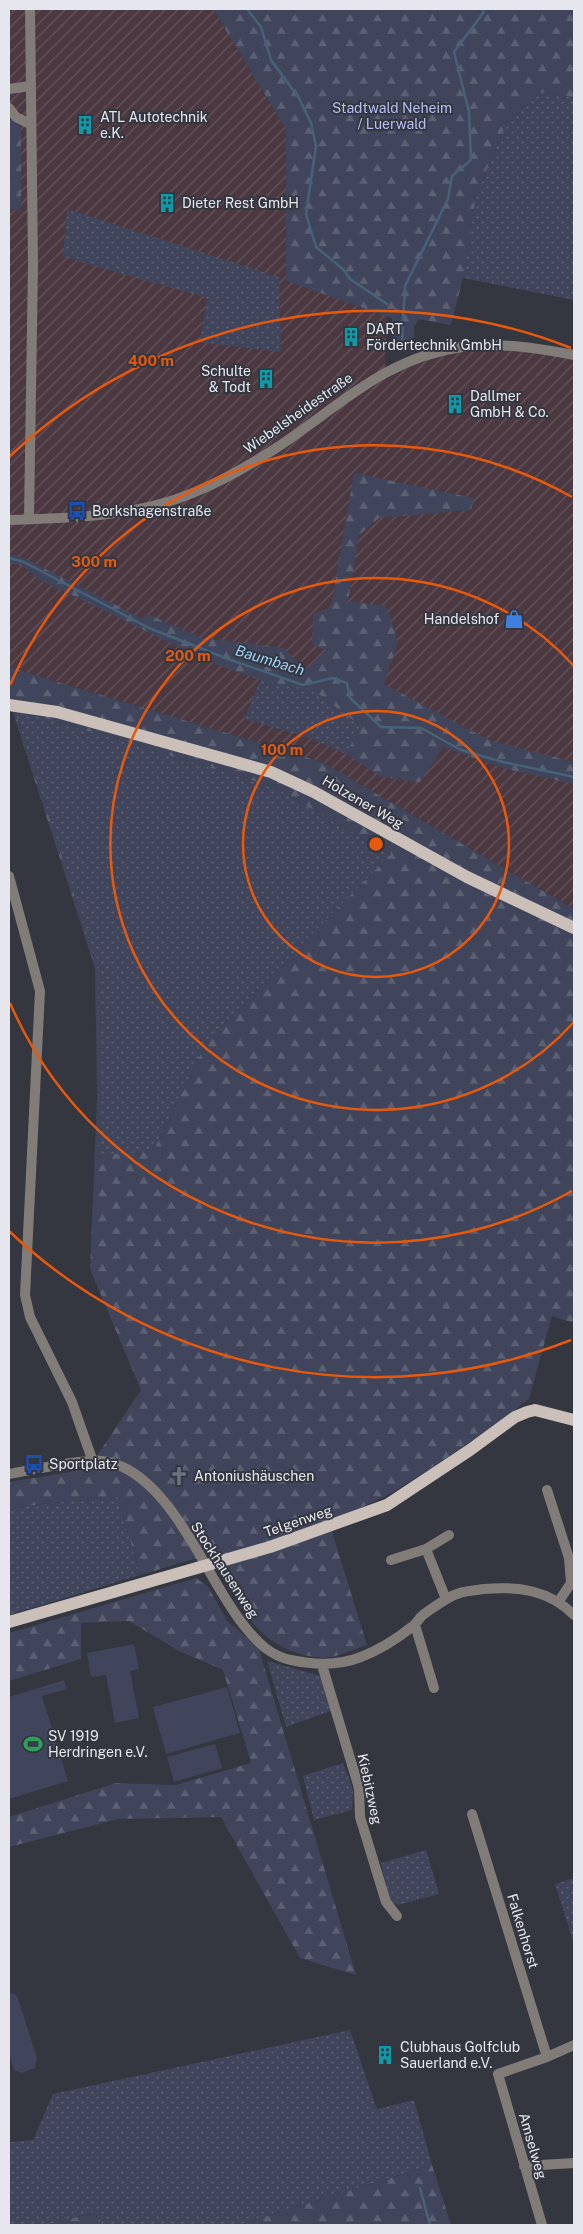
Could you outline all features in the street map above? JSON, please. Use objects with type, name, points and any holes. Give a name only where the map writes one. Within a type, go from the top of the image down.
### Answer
[{"type":"main road","name":"Holzener Weg","points":[[9,705],[57,712],[271,772],[314,792],[468,877],[574,928]]},
{"type":"main road","name":"Telgenweg","points":[[9,1622],[270,1547],[387,1505],[470,1450],[515,1417],[527,1412],[535,1410],[574,1420]]},
{"type":"street","points":[[29,520],[33,263],[30,9]]},
{"type":"street","points":[[9,89],[30,86]]},
{"type":"street","points":[[9,108],[16,117],[30,124]]},
{"type":"street","name":"Wiebelsheidestraße","points":[[9,520],[111,514],[149,506],[192,493],[266,455],[368,382],[425,356],[459,347],[500,344],[574,355]]},
{"type":"street","points":[[9,876],[40,991],[25,1295],[30,1318],[72,1402],[93,1462]]},
{"type":"street","name":"Stockhausenweg","points":[[9,1474],[93,1462],[114,1464],[147,1481],[176,1518],[228,1605],[262,1647],[288,1660],[322,1665],[361,1657],[415,1625],[422,1616],[446,1599],[468,1589],[504,1586],[540,1593],[559,1601],[574,1615]]},
{"type":"street","points":[[546,1490],[569,1558],[571,1583],[559,1601]]},
{"type":"street","points":[[391,1560],[426,1549],[449,1535]]},
{"type":"street","points":[[426,1549],[446,1599]]},
{"type":"street","points":[[415,1625],[434,1688]]},
{"type":"street","name":"Kiebitzweg","points":[[322,1665],[359,1788],[360,1817],[386,1902],[398,1916]]},
{"type":"street","name":"Falkenhorst","points":[[472,1814],[547,2057]]},
{"type":"street","points":[[547,2057],[574,2045]]},
{"type":"street","name":"Amselweg","points":[[542,2225],[498,2074],[547,2057]]},
{"type":"street","points":[[524,2166],[574,2163]]},
{"type":"shaded area","points":[[9,9],[213,9],[286,129],[286,281],[387,315],[385,363],[388,377],[409,365],[445,354],[468,350],[499,348],[526,350],[574,359],[574,909],[322,762],[9,667],[9,208],[19,211],[21,206],[21,129],[9,114]]},
{"type":"green space","name":"Stadtwald Neheim / Luerwald","points":[[213,9],[574,9],[574,98],[541,92],[508,119],[476,195],[465,270],[451,325],[418,319],[416,325],[414,325],[414,341],[431,344],[403,351],[393,338],[392,318],[286,281],[286,129]]},
{"type":"green space","points":[[541,92],[574,98],[574,300],[463,278],[476,195],[508,119]]},
{"type":"green space","points":[[9,114],[21,129],[21,206],[19,211],[9,208]]},
{"type":"green space","points":[[67,209],[279,277],[281,352],[200,342],[207,298],[63,257]]},
{"type":"green space","points":[[354,473],[474,498],[471,510],[379,518],[359,535],[348,601],[386,606],[398,641],[384,684],[489,740],[574,762],[574,784],[503,768],[443,747],[420,782],[381,777],[346,754],[361,726],[311,688],[268,682],[200,657],[41,581],[22,566],[9,562],[9,554],[26,559],[143,619],[147,614],[203,638],[284,648],[305,670],[326,651],[312,644],[313,614],[331,607]]},
{"type":"green space","points":[[9,667],[322,762],[574,909],[574,1323],[552,1316],[529,1399],[479,1437],[390,1494],[329,1522],[367,1645],[328,1658],[301,1654],[282,1647],[266,1636],[241,1608],[214,1553],[140,1575],[118,1497],[40,1504],[9,1510],[9,1482],[88,1469],[141,1390],[90,1269],[97,1098],[95,968],[9,700]],"holes":[[[15,711],[25,712],[272,786],[391,854],[207,1041],[153,1152],[99,1155],[98,969]]]},
{"type":"green space","points":[[261,679],[301,688],[311,688],[361,726],[346,754],[310,738],[244,719]]},
{"type":"green space","points":[[15,711],[25,712],[272,786],[391,854],[207,1041],[153,1152],[99,1156],[97,969]]},
{"type":"green space","points":[[118,1497],[140,1575],[9,1615],[9,1510],[40,1504]]},
{"type":"green space","points":[[196,1578],[208,1587],[228,1622],[258,1646],[356,1975],[300,1958],[221,1817],[118,1819],[9,1847],[9,1817],[116,1783],[176,1785],[251,1763],[223,1670],[179,1651],[129,1621],[81,1623],[81,1659],[9,1681],[9,1633]]},
{"type":"green space","points":[[134,1644],[139,1669],[130,1671],[139,1718],[115,1723],[106,1675],[91,1677],[87,1653]]},
{"type":"green space","points":[[267,1661],[321,1676],[331,1711],[286,1727]]},
{"type":"green space","name":"SV 1919 Herdringen e.V.","points":[[64,1680],[67,1689],[42,1696],[68,1781],[9,1799],[9,1697]]},
{"type":"green space","points":[[227,1687],[240,1733],[166,1754],[153,1707]]},
{"type":"green space","points":[[215,1744],[222,1768],[174,1782],[167,1757]]},
{"type":"green space","points":[[343,1763],[353,1789],[352,1810],[314,1820],[303,1776]]},
{"type":"green space","points":[[426,1850],[439,1894],[398,1905],[390,1901],[381,1863]]},
{"type":"green space","points":[[574,1878],[574,1944],[555,1884]]},
{"type":"green space","points":[[9,1993],[15,1994],[18,1998],[37,2058],[35,2068],[21,2073],[14,2070],[9,2053]]},
{"type":"green space","points":[[350,2030],[377,2109],[414,2100],[432,2165],[238,2225],[102,2225],[95,2212],[47,2225],[9,2225],[9,2142],[33,2140],[53,2094]]},
{"type":"green space","points":[[432,2165],[451,2225],[238,2225]]},
{"type":"green space","points":[[96,2212],[102,2225],[47,2225]]},
{"type":"waterway","points":[[247,9],[261,27],[271,60],[299,98],[311,123],[316,146],[306,214],[316,247],[343,269],[350,279],[387,304]]},
{"type":"waterway","points":[[402,343],[405,286],[448,199],[452,176],[471,160],[469,112],[454,52],[484,9]]},
{"type":"waterway","points":[[395,309],[403,313]]},
{"type":"waterway","name":"Baumbach","points":[[9,558],[24,562],[149,628],[228,659],[303,685],[333,678],[347,683],[350,698],[381,727],[421,728],[461,750],[503,762],[574,777]]},
{"type":"waterway","points":[[420,2188],[430,2225]]},
{"type":"place","name":"ATL Autotechnik e.K.","points":[[85,125]]},
{"type":"place","name":"Dieter Rest GmbH","points":[[167,203]]},
{"type":"place","name":"DART Fördertechnik GmbH","points":[[351,337]]},
{"type":"place","name":"Schulte & Todt","points":[[266,379]]},
{"type":"place","name":"Dallmer GmbH & Co.","points":[[455,404]]},
{"type":"place","name":"Borkshagenstraße","points":[[77,511]]},
{"type":"place","name":"Handelshof","points":[[514,619]]},
{"type":"place","name":"Sportplatz","points":[[34,1464]]},
{"type":"place","name":"Antoniushäuschen","points":[[179,1476]]},
{"type":"place","name":"SV 1919 Herdringen e.V.","points":[[33,1744]]},
{"type":"place","name":"Clubhaus Golfclub Sauerland e.V.","points":[[385,2055]]}]
